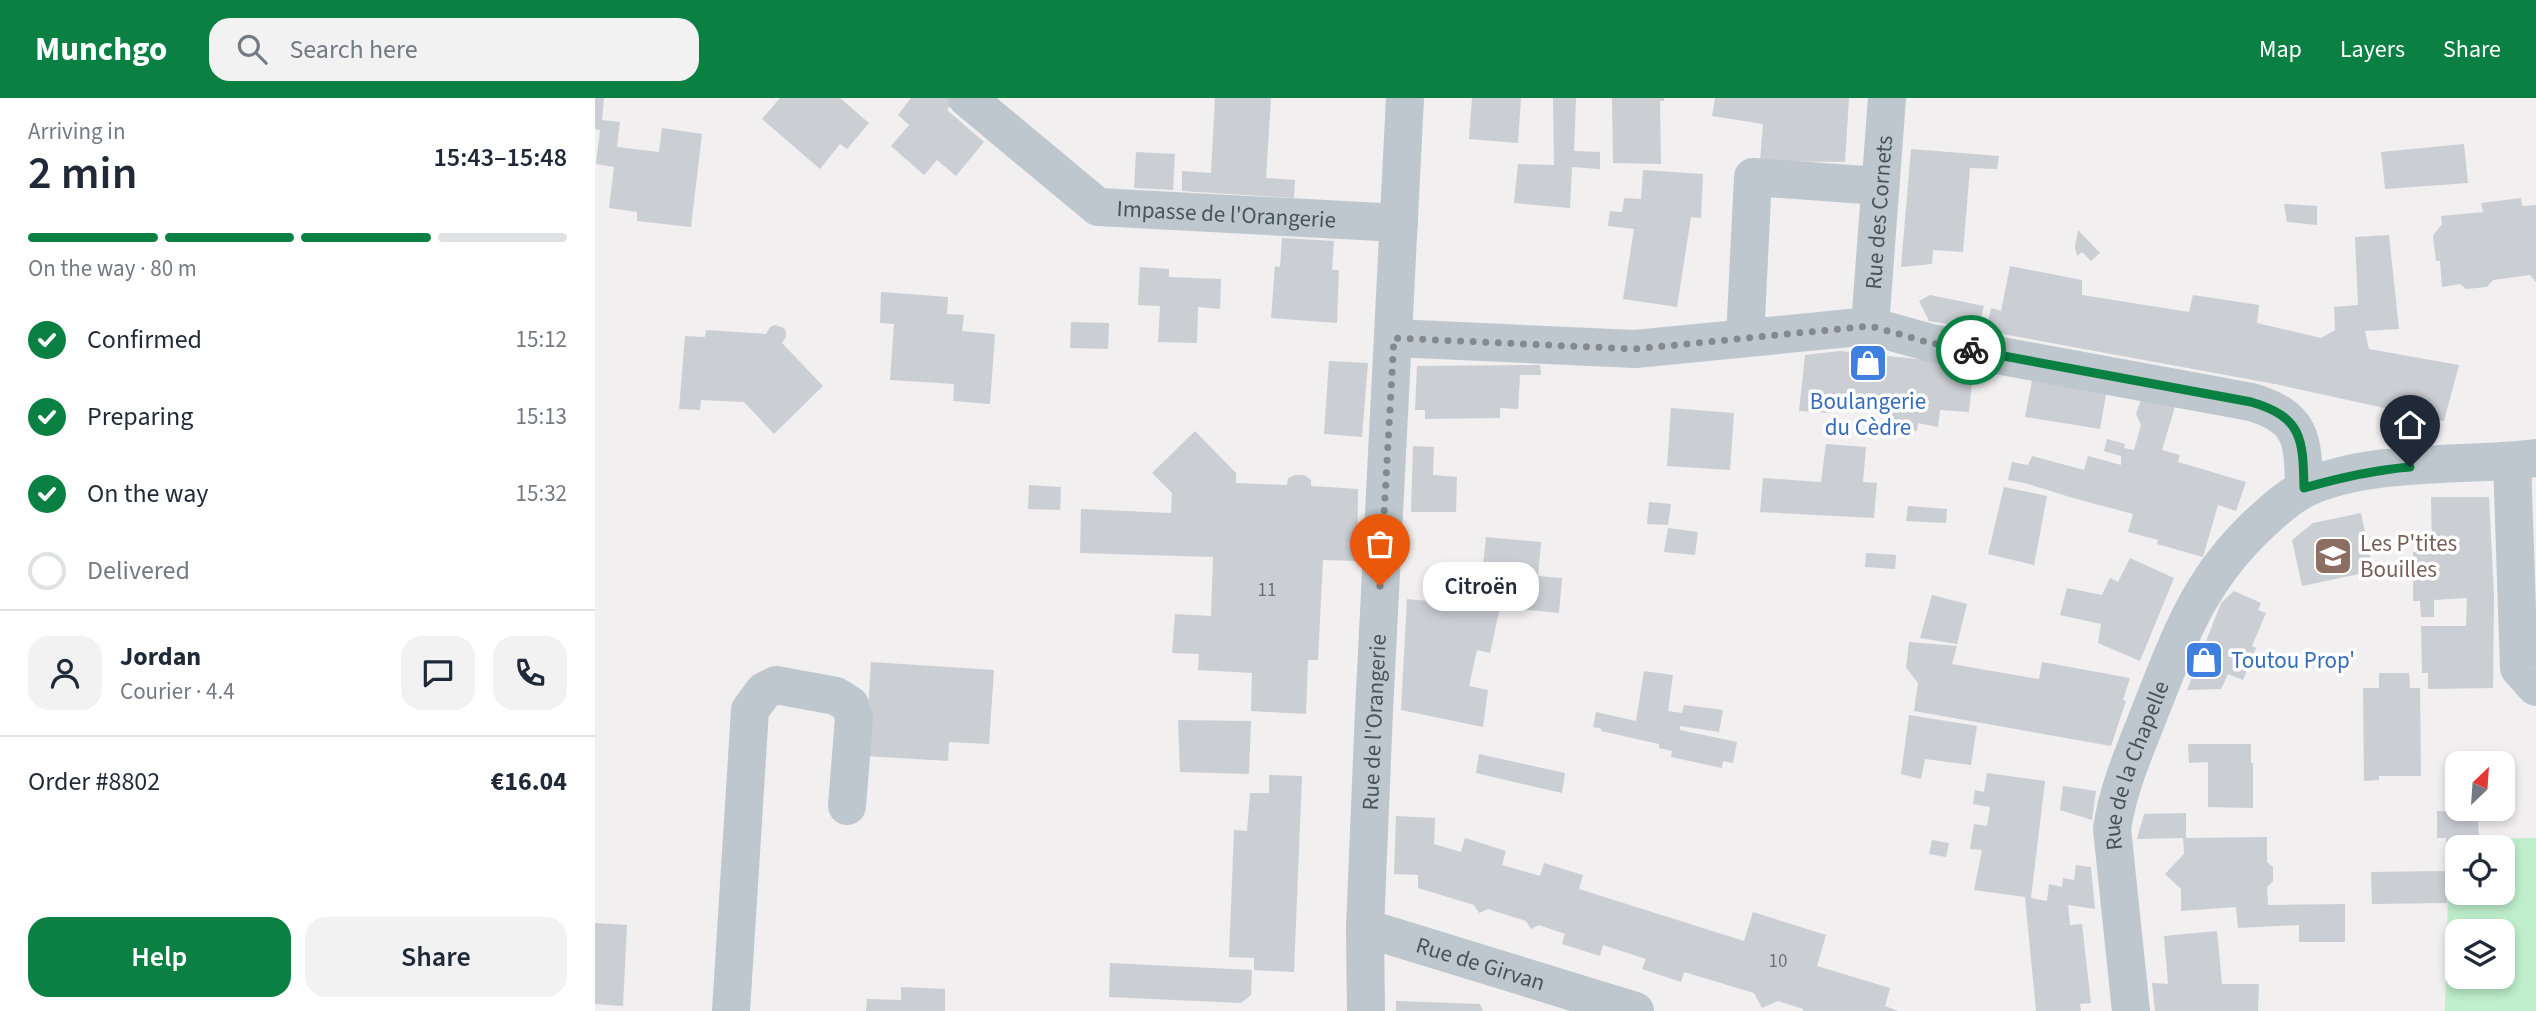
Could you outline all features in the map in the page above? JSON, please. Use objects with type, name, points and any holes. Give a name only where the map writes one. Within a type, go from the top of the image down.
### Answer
[{"type":"street","name":"Impasse de l'Orangerie","points":[[967,98],[1098,206],[1399,223]]},
{"type":"street","name":"Rue de l'Orangerie","points":[[1366,1011],[1365,928],[1405,98]]},
{"type":"street","name":"Rue des Cornets","points":[[1870,326],[1887,98]]},
{"type":"street","points":[[1745,338],[1753,177],[1879,186]]},
{"type":"street","points":[[1394,338],[1635,349],[1870,326],[1931,343],[2251,402],[2275,409],[2290,420],[2300,440],[2304,488]]},
{"type":"street","points":[[2524,460],[2519,668],[2536,687]]},
{"type":"street","name":"Rue de la Chapelle","points":[[2131,1011],[2112,829],[2115,808],[2124,778],[2183,631],[2211,577],[2248,534],[2276,508],[2304,488],[2337,478],[2386,469],[2524,460]]},
{"type":"street","points":[[731,1011],[750,710],[764,691],[776,685],[836,696],[850,705],[855,718],[847,806]]},
{"type":"street","name":"Rue de Girvan","points":[[1365,928],[1635,1011]]},
{"type":"green space","points":[[2515,838],[2536,838],[2536,1011],[2445,1011],[2446,989],[2515,989],[2515,919],[2447,919],[2448,905],[2515,905]]},
{"type":"building","points":[[595,98],[604,98],[602,120],[620,122],[617,147],[659,152],[662,128],[702,134],[691,227],[637,221],[637,212],[609,208],[614,167],[596,164],[600,130],[595,129]]},
{"type":"building","points":[[780,98],[840,98],[869,123],[847,149],[840,144],[820,169],[762,119]]},
{"type":"building","points":[[911,98],[952,98],[955,101],[947,110],[984,142],[956,176],[937,160],[924,175],[891,146],[909,125],[898,115]]},
{"type":"building","points":[[1215,98],[1271,98],[1266,178],[1295,180],[1294,198],[1182,191],[1182,171],[1211,173]]},
{"type":"building","points":[[1472,98],[1521,98],[1518,143],[1469,139]]},
{"type":"building","points":[[1553,98],[1576,98],[1574,151],[1600,152],[1600,169],[1572,167],[1570,208],[1514,203],[1518,164],[1554,165]]},
{"type":"building","points":[[1612,98],[1664,98],[1664,101],[1660,101],[1661,164],[1613,163]]},
{"type":"building","points":[[1715,98],[1849,98],[1845,162],[1760,161],[1763,124],[1712,116]]},
{"type":"building","points":[[2464,144],[2468,183],[2385,189],[2381,152]]},
{"type":"building","points":[[1911,149],[1999,156],[1997,169],[1970,168],[1963,252],[1933,250],[1932,264],[1901,267]]},
{"type":"building","points":[[1136,152],[1175,154],[1173,190],[1134,188]]},
{"type":"building","points":[[1643,170],[1703,174],[1701,218],[1691,217],[1677,307],[1623,299],[1634,229],[1608,226],[1610,211],[1622,212],[1624,198],[1641,199]]},
{"type":"building","points":[[2521,198],[2522,206],[2536,205],[2536,282],[2530,275],[2493,280],[2487,287],[2466,289],[2460,284],[2442,287],[2440,261],[2436,261],[2433,236],[2442,224],[2441,216],[2483,212],[2481,203]]},
{"type":"building","points":[[2284,204],[2317,206],[2317,225],[2287,222]]},
{"type":"building","points":[[2078,230],[2100,253],[2091,261],[2082,252],[2077,256],[2075,247]]},
{"type":"building","points":[[2389,235],[2399,329],[2365,331],[2369,349],[2459,365],[2444,421],[2275,384],[1986,331],[1991,308],[2001,311],[2010,266],[2082,280],[2082,295],[2189,312],[2193,295],[2259,305],[2257,323],[2321,338],[2335,330],[2334,307],[2358,305],[2355,237]]},
{"type":"building","points":[[1282,238],[1334,241],[1332,270],[1339,270],[1337,323],[1271,318],[1275,266],[1280,267]]},
{"type":"building","points":[[1140,267],[1169,269],[1169,277],[1221,279],[1220,309],[1198,307],[1197,343],[1158,342],[1160,306],[1138,305]]},
{"type":"building","points":[[881,292],[948,297],[947,314],[964,315],[962,331],[995,334],[990,404],[953,401],[954,384],[890,380],[894,324],[880,323]]},
{"type":"building","points":[[1930,295],[1984,306],[1978,329],[1929,321],[1919,301]]},
{"type":"building","points":[[1071,322],[1109,323],[1108,349],[1070,348]]},
{"type":"building","points":[[775,325],[784,328],[786,332],[782,343],[823,386],[774,434],[744,402],[701,400],[700,410],[679,409],[685,336],[705,337],[706,330],[766,334],[770,327]]},
{"type":"building","points":[[1840,351],[1955,363],[1954,379],[1972,381],[1969,412],[1940,410],[1938,427],[1918,423],[1917,431],[1890,427],[1892,406],[1832,401],[1831,413],[1799,411],[1805,355]]},
{"type":"building","points":[[1329,361],[1368,363],[1362,437],[1324,434]]},
{"type":"building","points":[[1540,365],[1541,375],[1520,375],[1518,409],[1500,408],[1500,418],[1425,419],[1425,410],[1415,410],[1417,366]]},
{"type":"building","points":[[2033,375],[2107,388],[2100,429],[2025,417]]},
{"type":"building","points":[[2143,394],[2174,400],[2174,410],[2162,450],[2180,455],[2178,462],[2246,482],[2236,511],[2218,505],[2203,557],[2157,544],[2158,540],[2128,532],[2133,514],[2008,480],[2012,462],[2028,465],[2032,456],[2084,470],[2088,456],[2121,465],[2121,456],[2104,451],[2107,439],[2125,444],[2124,448],[2134,450],[2141,425],[2136,414]]},
{"type":"building","points":[[1671,408],[1734,413],[1730,470],[1667,466]]},
{"type":"building","points":[[1195,431],[1236,473],[1236,483],[1287,485],[1288,478],[1304,475],[1311,480],[1311,486],[1358,489],[1357,561],[1323,560],[1318,660],[1308,660],[1306,714],[1251,711],[1252,673],[1198,670],[1199,654],[1172,653],[1175,614],[1211,616],[1213,557],[1080,553],[1081,509],[1171,513],[1172,493],[1152,473]]},
{"type":"building","points":[[1826,444],[1866,447],[1863,482],[1877,483],[1874,518],[1760,512],[1763,478],[1821,482]]},
{"type":"building","points":[[1413,446],[1434,447],[1433,475],[1457,477],[1456,512],[1411,512]]},
{"type":"building","points":[[1029,485],[1061,487],[1060,510],[1028,509]]},
{"type":"building","points":[[2004,487],[2047,496],[2034,565],[1988,554]]},
{"type":"building","points":[[2431,497],[2489,497],[2494,596],[2493,688],[2428,689],[2428,673],[2422,673],[2421,626],[2466,626],[2467,598],[2434,600],[2434,617],[2421,617],[2420,601],[2413,601],[2413,552],[2432,551]]},
{"type":"building","points":[[1649,502],[1671,504],[1668,525],[1647,524]]},
{"type":"building","points":[[1908,506],[1947,509],[1946,523],[1906,521]]},
{"type":"building","name":"Les P'tites Bouilles","points":[[2361,513],[2373,571],[2302,586],[2292,540],[2313,523]]},
{"type":"building","points":[[1668,528],[1698,532],[1695,555],[1664,552]]},
{"type":"building","points":[[1486,537],[1541,542],[1538,576],[1562,578],[1559,613],[1500,607],[1490,653],[1477,650],[1469,686],[1488,690],[1483,727],[1401,710],[1407,599],[1471,605],[1473,585],[1481,586]]},
{"type":"building","points":[[1866,553],[1896,555],[1895,569],[1865,567]]},
{"type":"building","points":[[2130,558],[2174,578],[2140,661],[2098,643],[2101,624],[2060,615],[2067,588],[2102,595],[2110,578],[2118,582]]},
{"type":"building","points":[[2234,591],[2261,603],[2258,610],[2266,613],[2252,646],[2256,648],[2243,680],[2228,674],[2221,689],[2187,690],[2221,603]]},
{"type":"building","points":[[1932,595],[1967,604],[1957,644],[1920,638]]},
{"type":"building","points":[[1909,642],[1957,646],[1952,664],[2039,679],[2042,662],[2130,678],[2123,700],[2126,701],[2111,746],[1914,711],[1918,683],[1906,668]]},
{"type":"building","points":[[871,662],[994,670],[989,744],[949,742],[948,761],[865,756]]},
{"type":"building","points":[[1644,671],[1673,675],[1668,711],[1682,713],[1684,705],[1723,710],[1719,732],[1680,726],[1680,730],[1737,742],[1733,763],[1723,761],[1722,768],[1671,757],[1672,751],[1659,748],[1659,744],[1593,727],[1596,712],[1636,721]]},
{"type":"building","points":[[2379,673],[2409,673],[2410,688],[2420,688],[2421,776],[2379,776],[2379,780],[2364,781],[2363,688],[2379,688]]},
{"type":"building","points":[[1909,715],[1977,726],[1971,765],[1925,759],[1921,779],[1901,774]]},
{"type":"building","points":[[1178,720],[1251,721],[1249,774],[1180,772]]},
{"type":"building","points":[[2188,744],[2251,744],[2253,808],[2208,807],[2208,762],[2189,763]]},
{"type":"building","points":[[1479,754],[1565,773],[1562,793],[1476,773]]},
{"type":"building","points":[[1987,773],[2045,781],[2031,898],[2047,901],[2049,884],[2062,887],[2063,878],[2074,880],[2076,865],[2091,867],[2095,909],[2068,905],[2070,925],[2082,924],[2091,1003],[2080,1004],[2081,1011],[2036,1011],[2025,897],[1974,890],[1982,850],[1970,849],[1974,824],[1987,826],[1990,807],[1973,804],[1975,790],[1984,792]]},
{"type":"building","points":[[1269,775],[1302,776],[1294,972],[1254,970],[1254,958],[1229,957],[1234,830],[1247,831],[1250,793],[1269,793]]},
{"type":"building","points":[[2063,786],[2096,791],[2092,820],[2060,810]]},
{"type":"building","points":[[2437,811],[2445,811],[2445,821],[2478,821],[2479,835],[2445,835],[2445,838],[2437,838]]},
{"type":"building","points":[[2186,813],[2186,838],[2267,837],[2267,862],[2273,867],[2273,881],[2267,887],[2268,905],[2345,904],[2345,942],[2299,942],[2299,925],[2238,928],[2236,907],[2181,911],[2181,889],[2165,874],[2184,854],[2183,838],[2137,839],[2144,814]]},
{"type":"building","points":[[1396,816],[1435,818],[1434,844],[1461,852],[1465,838],[1506,851],[1502,865],[1540,876],[1544,863],[1583,875],[1579,889],[1744,941],[1753,912],[1826,935],[1817,966],[1890,988],[1885,1006],[1898,1011],[1803,1011],[1778,1001],[1762,1008],[1754,993],[1684,972],[1681,982],[1642,969],[1646,959],[1603,945],[1600,956],[1562,944],[1565,934],[1539,925],[1531,929],[1526,921],[1488,909],[1479,913],[1474,905],[1418,888],[1418,875],[1394,874]]},
{"type":"building","points":[[1932,840],[1949,843],[1946,857],[1929,854]]},
{"type":"building","points":[[2445,871],[2445,903],[2372,904],[2371,872]]},
{"type":"building","points":[[595,923],[627,925],[623,1006],[595,1004]]},
{"type":"building","points":[[2217,931],[2222,984],[2259,984],[2258,1011],[2155,1011],[2152,983],[2168,984],[2164,936]]},
{"type":"building","points":[[1110,963],[1252,970],[1251,995],[1241,1003],[1109,997]]},
{"type":"building","points":[[901,987],[945,989],[945,1011],[866,1011],[867,999],[901,1000]]},
{"type":"building","points":[[1396,1001],[1480,1004],[1483,1011],[1396,1011]]},
{"type":"way so far","points":[[1380,586],[1394,338],[1635,349],[1870,326],[1931,343],[1971,350]]},
{"type":"place","name":"Boulangerie du Cèdre","points":[[1868,363]]},
{"type":"place","name":"Les P'tites Bouilles","points":[[2333,556]]},
{"type":"place","name":"Citroën","points":[[1380,586]]},
{"type":"place","name":"Toutou Prop'","points":[[2204,660]]},
{"type":"route","points":[[1971,350],[2251,402],[2275,409],[2290,420],[2300,440],[2304,488],[2337,478],[2410,467]]}]
